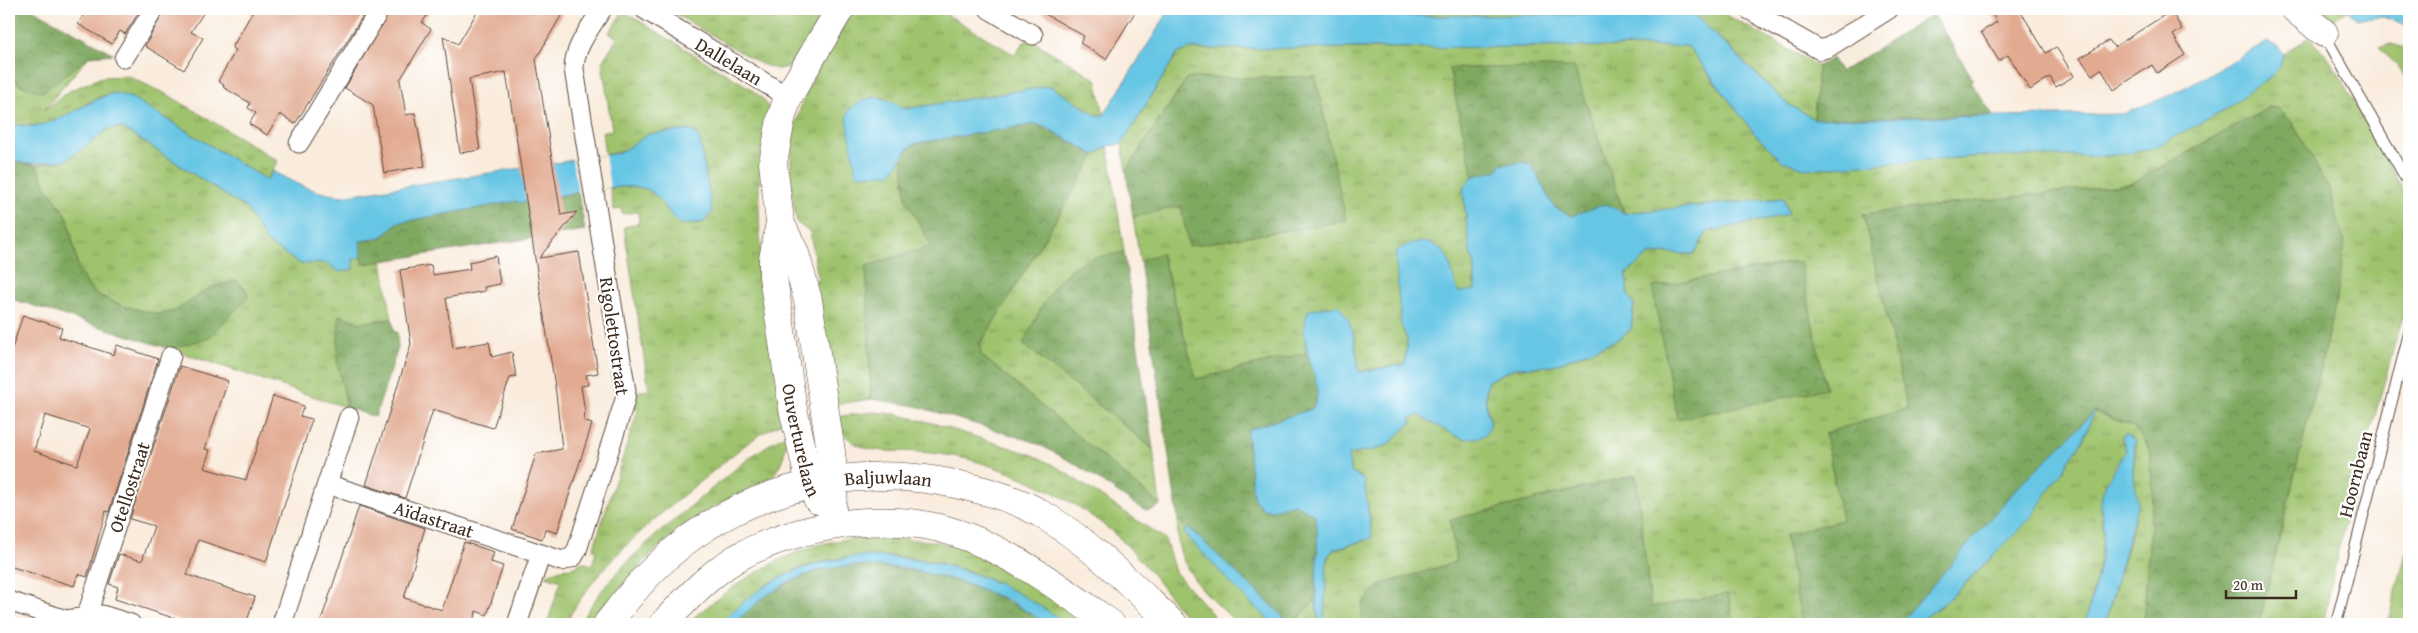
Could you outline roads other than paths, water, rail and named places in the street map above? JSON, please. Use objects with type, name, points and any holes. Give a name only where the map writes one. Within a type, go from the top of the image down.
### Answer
[{"type":"main road","name":"Ouverturelaan","points":[[832,525],[822,482],[808,300],[795,252],[780,222],[773,164],[781,119],[788,97],[840,9]]},
{"type":"main road","points":[[2295,9],[2324,33]]},
{"type":"main road","name":"Baljuwlaan","points":[[607,624],[656,566],[703,529],[731,513],[775,494],[822,482],[884,475],[920,478],[961,485],[996,494],[1041,514],[1072,533],[1104,558],[1172,624]]},
{"type":"main road","points":[[663,624],[708,580],[745,554],[795,535],[832,525],[866,522],[912,523],[939,528],[969,538],[1003,553],[1046,579],[1111,624]]},
{"type":"street","points":[[124,58],[154,9]]},
{"type":"street","points":[[299,143],[380,9]]},
{"type":"street","name":"Rigolettostraat","points":[[541,554],[562,562],[572,557],[577,550],[625,400],[626,391],[587,158],[574,62],[580,44],[602,9]]},
{"type":"street","name":"Dallelaan","points":[[644,9],[788,97]]},
{"type":"street","points":[[989,9],[1032,35]]},
{"type":"street","points":[[1748,9],[1820,50],[1829,47],[1889,9]]},
{"type":"street","name":"Otellostraat","points":[[86,618],[171,356]]},
{"type":"street","points":[[282,624],[349,416]]},
{"type":"street","name":"Aïdastraat","points":[[327,484],[541,554]]},
{"type":"street","points":[[517,624],[541,554]]},
{"type":"street","points":[[9,602],[66,620],[102,615],[130,624]]},
{"type":"lane","points":[[2324,33],[2409,184]]},
{"type":"lane","name":"Hoornbaan","points":[[2336,624],[2409,333]]},
{"type":"water","points":[[1170,9],[1221,9],[1235,14],[1359,11],[1407,16],[1683,14],[1698,18],[1785,102],[1814,119],[2123,114],[2173,94],[2267,42],[2278,47],[2283,54],[2280,67],[2271,76],[2226,109],[2152,149],[2108,156],[1983,156],[1807,169],[1782,161],[1754,133],[1688,46],[1189,49],[1177,54],[1122,144],[1108,146],[1095,155],[1047,128],[1036,124],[917,143],[908,148],[891,174],[859,175],[856,173],[847,119],[848,111],[870,98],[882,98],[905,109],[1050,86],[1096,115],[1104,115]]},
{"type":"water","points":[[2346,9],[2409,9],[2409,26],[2384,17],[2357,19]]},
{"type":"water","points":[[115,93],[132,98],[267,180],[273,171],[306,187],[323,193],[342,196],[619,153],[649,134],[690,130],[696,133],[700,141],[712,212],[704,222],[681,225],[650,191],[626,187],[567,194],[520,203],[517,201],[396,223],[381,237],[360,241],[362,257],[353,259],[354,269],[339,272],[327,263],[301,264],[280,251],[267,242],[247,209],[123,128],[110,128],[66,160],[25,164],[9,158],[9,123],[32,126],[54,121],[104,96]]},
{"type":"water","points":[[1522,162],[1532,166],[1554,207],[1571,216],[1606,204],[1624,213],[1784,198],[1789,214],[1707,232],[1694,254],[1666,253],[1649,255],[1627,273],[1627,292],[1634,305],[1631,329],[1619,339],[1552,366],[1514,368],[1488,381],[1486,402],[1491,423],[1485,436],[1465,439],[1420,415],[1410,418],[1412,422],[1387,445],[1348,455],[1351,472],[1364,480],[1372,538],[1334,549],[1327,557],[1324,621],[1319,621],[1316,594],[1317,528],[1315,515],[1295,504],[1276,509],[1263,509],[1254,499],[1247,430],[1312,409],[1317,399],[1317,388],[1305,337],[1305,324],[1309,310],[1338,305],[1344,312],[1352,328],[1359,372],[1405,364],[1407,339],[1401,325],[1395,253],[1408,245],[1423,242],[1431,243],[1438,247],[1448,259],[1458,292],[1475,290],[1475,265],[1470,253],[1463,189],[1473,176],[1496,171],[1501,165]]},
{"type":"water","points":[[2095,410],[2083,440],[2029,520],[1947,601],[1917,624],[1899,624],[2019,486]]},
{"type":"water","points":[[2126,434],[2135,441],[2133,471],[2138,503],[2105,624],[2085,624],[2101,559],[2103,491],[2126,451],[2122,436]]},
{"type":"water","points":[[1186,529],[1190,529],[1291,624],[1273,624],[1237,590],[1184,533]]},
{"type":"water","points":[[862,556],[919,560],[970,572],[1019,594],[1067,624],[1047,624],[1008,600],[956,580],[903,568],[852,565],[819,570],[790,581],[763,598],[733,624],[720,624],[751,596],[784,576],[820,563]]}]
